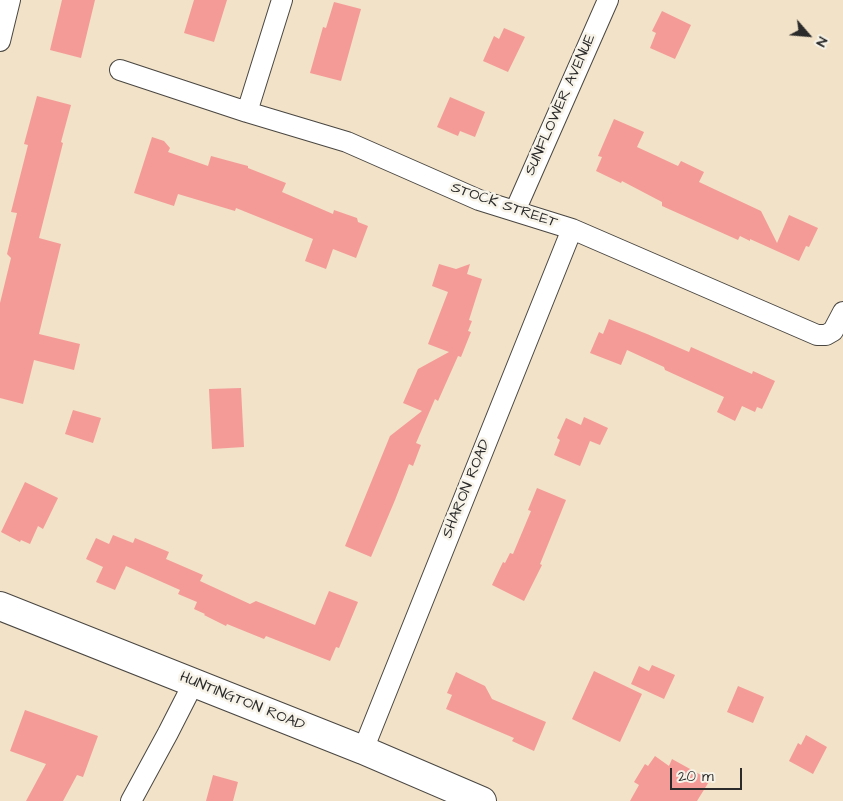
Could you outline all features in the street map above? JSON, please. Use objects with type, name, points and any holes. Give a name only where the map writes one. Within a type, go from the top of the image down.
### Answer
[{"type":"main road","name":"HUNTINGTON ROAD","points":[[0,606],[363,750],[482,801]]},
{"type":"street","points":[[0,42],[10,0]]},
{"type":"street","points":[[247,112],[282,0]]},
{"type":"street","name":"SUNFLOWER AVENUE","points":[[515,211],[608,0]]},
{"type":"street","name":"STOCK STREET","points":[[120,70],[247,112],[347,142],[479,200],[572,229],[817,335],[826,335],[833,331],[843,312]]},
{"type":"street","name":"SHARON ROAD","points":[[363,750],[572,229]]},
{"type":"street","points":[[131,801],[194,682]]},
{"type":"building","points":[[62,0],[95,0],[81,58],[50,50]]},
{"type":"building","points":[[194,0],[227,0],[214,42],[184,33]]},
{"type":"building","points":[[334,2],[361,9],[341,81],[310,73],[323,27],[326,28]]},
{"type":"building","points":[[662,11],[691,25],[675,59],[650,48],[656,33],[652,31]]},
{"type":"building","points":[[504,28],[525,37],[508,72],[483,61],[494,36],[499,39]]},
{"type":"building","points":[[37,96],[71,105],[39,238],[61,244],[39,334],[80,344],[74,370],[34,360],[23,404],[0,398],[0,303],[11,258],[7,254],[17,213],[11,212],[28,145],[24,144]]},
{"type":"building","points":[[450,97],[485,112],[475,137],[460,131],[458,136],[437,127]]},
{"type":"building","points":[[614,119],[644,132],[637,147],[678,166],[681,161],[704,172],[699,182],[761,211],[777,243],[789,215],[818,228],[809,247],[806,246],[799,261],[750,239],[750,241],[740,236],[738,240],[662,206],[662,202],[622,181],[621,183],[596,171],[602,157],[598,156]]},
{"type":"building","points":[[152,137],[164,141],[170,148],[168,152],[208,166],[211,156],[248,166],[248,168],[286,183],[282,192],[333,214],[334,210],[357,218],[358,222],[368,226],[356,258],[333,249],[326,269],[305,261],[313,239],[236,208],[235,211],[178,194],[174,206],[134,193]]},
{"type":"building","points":[[439,264],[456,269],[470,264],[467,274],[482,279],[469,320],[472,321],[468,331],[471,332],[461,357],[458,356],[438,401],[435,399],[416,443],[421,445],[413,466],[409,464],[371,557],[345,546],[390,436],[422,411],[403,403],[418,369],[449,352],[428,344],[448,292],[432,286]]},
{"type":"building","points":[[609,319],[689,352],[691,347],[752,374],[753,371],[775,381],[762,409],[757,407],[755,412],[742,406],[735,421],[717,412],[724,397],[665,370],[664,367],[627,350],[621,365],[590,353],[599,332],[603,334]]},
{"type":"building","points":[[241,388],[244,447],[212,449],[209,389]]},
{"type":"building","points":[[73,410],[101,418],[93,443],[65,434]]},
{"type":"building","points":[[584,417],[608,428],[600,445],[590,441],[580,466],[554,455],[560,440],[557,438],[566,418],[581,425]]},
{"type":"building","points":[[25,482],[58,498],[43,529],[38,526],[30,544],[21,540],[20,542],[1,532]]},
{"type":"building","points":[[537,488],[566,500],[540,564],[542,565],[524,601],[492,585],[503,562],[505,563],[510,553],[513,554],[531,511],[528,510]]},
{"type":"building","points":[[113,535],[133,543],[135,538],[169,552],[166,559],[203,575],[200,581],[250,604],[256,601],[315,625],[329,591],[358,602],[339,648],[336,647],[330,661],[266,636],[264,639],[227,624],[226,626],[194,609],[197,602],[178,594],[180,590],[126,566],[115,590],[96,582],[103,567],[86,559],[96,538],[109,544]]},
{"type":"building","points":[[652,665],[675,675],[664,699],[631,684],[639,666],[649,671]]},
{"type":"building","points":[[594,671],[642,694],[620,742],[572,719]]},
{"type":"building","points":[[456,672],[485,686],[492,699],[546,722],[534,751],[512,741],[514,738],[446,709],[452,695],[447,693]]},
{"type":"building","points":[[738,686],[764,697],[753,723],[727,712]]},
{"type":"building","points":[[25,710],[98,736],[83,777],[77,775],[63,801],[26,801],[46,764],[10,751]]},
{"type":"building","points":[[806,735],[827,747],[813,774],[789,761],[798,743],[801,745]]},
{"type":"building","points":[[655,756],[669,766],[672,759],[710,780],[697,801],[630,801],[639,785],[634,782],[645,764],[648,766]]},
{"type":"building","points":[[213,775],[238,782],[233,801],[206,801]]}]
